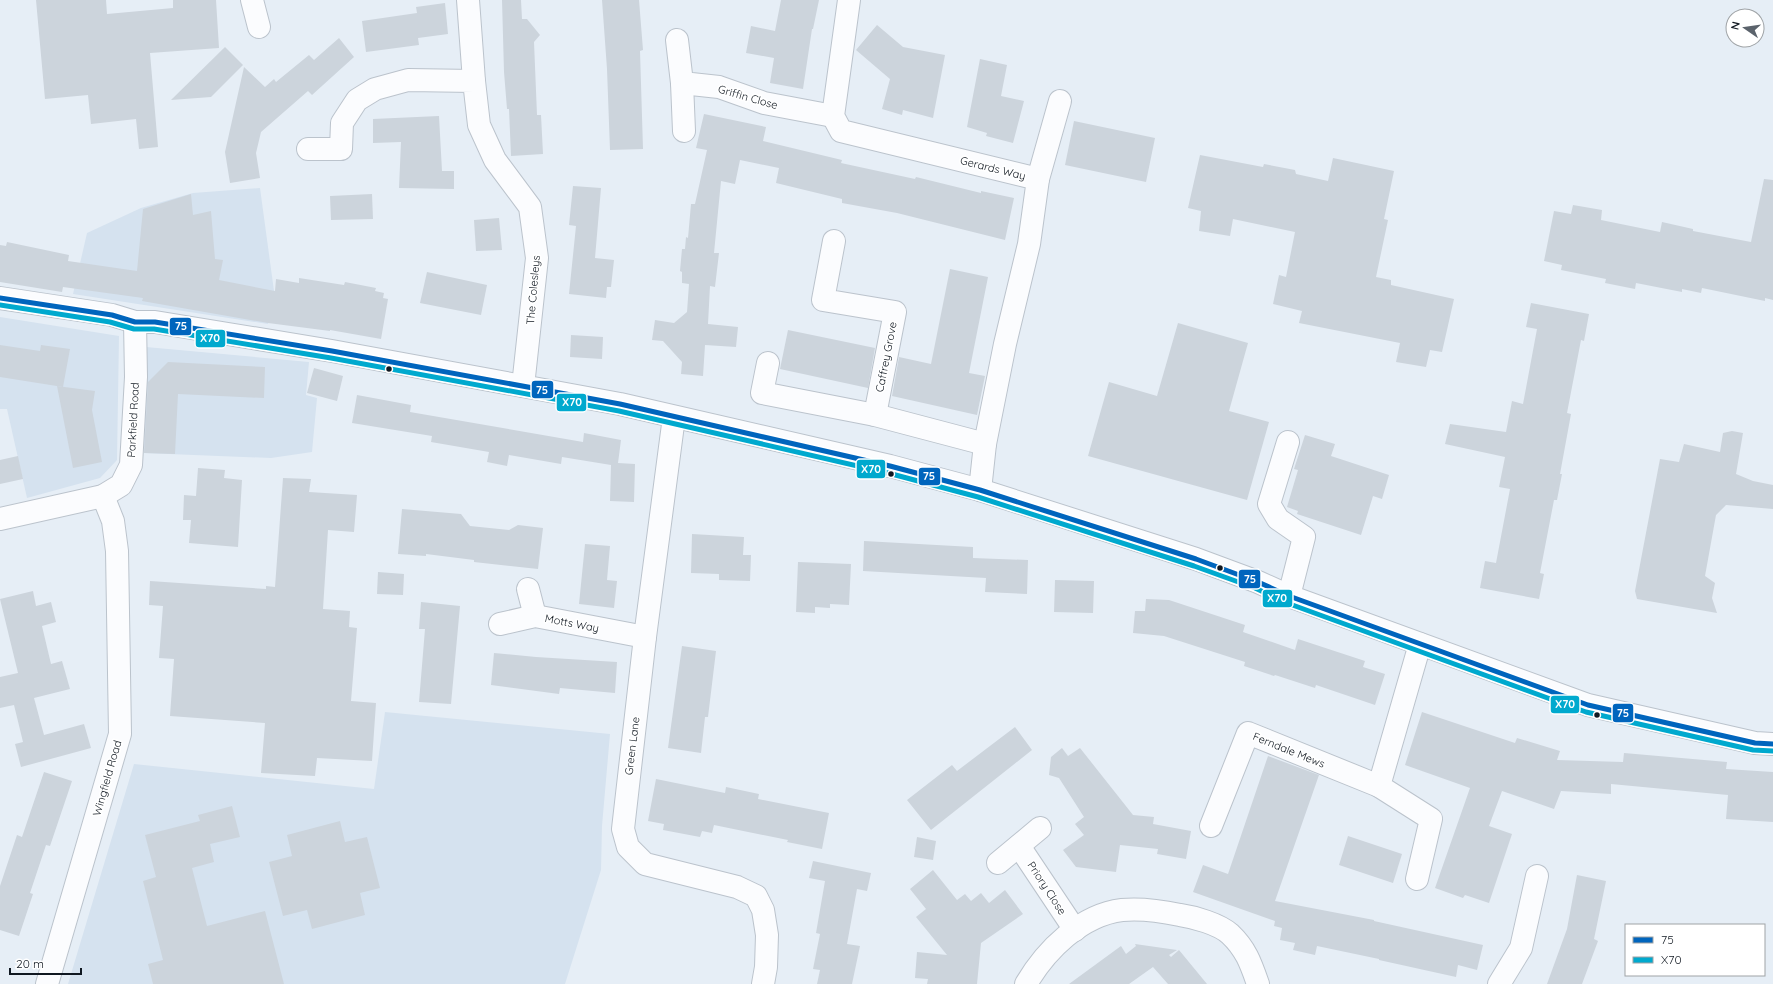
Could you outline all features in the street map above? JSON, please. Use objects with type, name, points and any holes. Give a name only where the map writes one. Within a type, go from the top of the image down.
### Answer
[{"type":"street","points":[[252,0],[259,27]]},
{"type":"street","name":"The Colesleys","points":[[468,0],[479,125],[495,160],[530,207],[537,258],[523,386]]},
{"type":"street","points":[[833,116],[849,0]]},
{"type":"street","points":[[677,40],[682,83],[684,131]]},
{"type":"street","points":[[308,149],[341,149],[342,123],[357,100],[375,89],[408,80],[474,81]]},
{"type":"street","name":"Griffin Close","points":[[682,83],[719,87],[764,103],[833,116]]},
{"type":"street","points":[[1038,179],[1060,101]]},
{"type":"street","name":"Gerards Way","points":[[833,116],[841,131],[1038,179],[1029,244],[985,444],[980,490]]},
{"type":"street","name":"Caffrey Grove","points":[[834,241],[823,300],[895,312],[875,415]]},
{"type":"street","points":[[0,298],[112,316],[135,322],[155,322],[225,333],[620,404],[890,466],[980,490],[1196,559],[1289,596],[1588,704],[1755,743],[1773,744]]},
{"type":"street","name":"Parkfield Road","points":[[0,519],[103,496],[121,485],[131,465],[136,377],[135,322]]},
{"type":"street","points":[[768,363],[762,393],[875,415],[985,444]]},
{"type":"street","name":"Green Lane","points":[[674,417],[645,637],[623,829],[628,847],[645,864],[737,887],[756,896],[763,910],[767,935],[766,967],[763,984]]},
{"type":"street","points":[[1288,442],[1269,504],[1278,519],[1304,537],[1289,596]]},
{"type":"street","name":"Wingfield Road","points":[[47,984],[120,734],[117,551],[113,521],[103,496]]},
{"type":"street","points":[[528,589],[535,616]]},
{"type":"street","name":"Motts Way","points":[[500,624],[535,616],[645,637]]},
{"type":"street","points":[[1417,879],[1431,818],[1379,786],[1420,644]]},
{"type":"street","name":"Ferndale Mews","points":[[1211,826],[1248,733],[1379,786]]},
{"type":"street","points":[[998,863],[1040,828]]},
{"type":"street","name":"Priory Close","points":[[1019,846],[1075,930]]},
{"type":"street","points":[[1499,984],[1521,948],[1536,876]]},
{"type":"street","points":[[1026,984],[1047,955],[1075,930],[1094,918],[1122,910],[1155,910],[1200,918],[1229,933],[1246,952],[1258,984]]},
{"type":"shaded area","points":[[260,188],[274,291],[268,324],[73,294],[87,233],[141,208],[193,193]]},
{"type":"shaded area","points":[[0,317],[119,336],[117,460],[100,478],[27,498],[7,409],[0,409]]},
{"type":"shaded area","points":[[146,347],[309,362],[306,395],[317,398],[312,452],[271,458],[144,453]]},
{"type":"shaded area","points":[[385,712],[610,734],[602,826],[601,870],[565,984],[68,984],[134,764],[374,789]]},
{"type":"building","points":[[36,0],[106,0],[107,14],[173,8],[173,0],[216,0],[219,48],[150,53],[158,147],[139,149],[136,119],[91,124],[88,95],[45,99]]},
{"type":"building","points":[[502,0],[521,0],[522,19],[527,19],[540,35],[534,42],[537,115],[541,115],[543,154],[511,156],[509,109],[507,109],[504,72]]},
{"type":"building","points":[[602,0],[639,0],[643,50],[640,51],[643,149],[610,150],[607,69]]},
{"type":"building","points":[[781,0],[819,0],[812,29],[803,89],[770,83],[774,58],[746,53],[751,26],[775,31]]},
{"type":"building","points":[[445,3],[448,34],[418,38],[419,45],[366,52],[362,21],[417,13],[416,7]]},
{"type":"building","points":[[877,25],[903,47],[945,55],[933,118],[903,110],[902,115],[882,109],[890,79],[856,50]]},
{"type":"building","points":[[339,38],[354,57],[312,95],[308,91],[261,132],[256,153],[260,178],[230,183],[225,152],[244,67],[265,87],[274,79],[276,82],[309,55],[314,60]]},
{"type":"building","points":[[225,47],[243,65],[211,97],[171,100]]},
{"type":"building","points":[[980,59],[1007,65],[1001,96],[1024,101],[1013,143],[986,136],[987,133],[967,127]]},
{"type":"building","points":[[704,114],[766,127],[763,141],[842,160],[841,163],[915,179],[916,177],[981,193],[981,191],[1014,198],[1005,240],[897,213],[842,203],[842,199],[776,183],[779,168],[740,160],[735,184],[721,181],[714,253],[719,253],[715,287],[710,286],[708,324],[738,327],[736,347],[705,345],[703,376],[681,374],[682,362],[663,341],[652,340],[655,320],[674,323],[687,312],[689,284],[682,283],[682,272],[680,271],[682,249],[685,249],[686,237],[688,238],[691,204],[695,204],[707,150],[696,148]]},
{"type":"building","points":[[439,116],[442,171],[454,171],[454,189],[399,188],[401,142],[373,143],[373,119]]},
{"type":"building","points":[[1074,121],[1155,138],[1146,182],[1065,165]]},
{"type":"building","points":[[1200,155],[1263,167],[1264,164],[1295,170],[1296,174],[1328,181],[1333,158],[1394,171],[1384,219],[1388,220],[1376,277],[1391,280],[1391,285],[1454,299],[1442,352],[1430,350],[1426,367],[1396,362],[1400,343],[1299,323],[1302,311],[1273,304],[1279,275],[1286,277],[1295,232],[1233,219],[1230,236],[1199,231],[1201,211],[1188,208]]},
{"type":"building","points":[[1764,179],[1773,180],[1773,300],[1765,298],[1765,301],[1702,288],[1701,293],[1682,289],[1682,292],[1636,283],[1635,289],[1605,283],[1606,279],[1561,270],[1562,265],[1544,261],[1554,211],[1571,214],[1573,205],[1602,210],[1601,220],[1660,232],[1662,222],[1693,229],[1693,231],[1751,242]]},
{"type":"building","points":[[573,186],[601,188],[595,258],[614,260],[611,287],[607,287],[606,298],[569,294],[576,226],[569,225]]},
{"type":"building","points":[[191,194],[193,215],[211,211],[215,259],[223,260],[219,280],[275,291],[276,279],[299,283],[299,278],[344,285],[345,282],[376,288],[375,291],[384,293],[383,298],[388,299],[381,339],[330,330],[268,323],[142,301],[143,298],[63,287],[62,292],[0,282],[0,245],[6,246],[7,242],[69,255],[68,261],[137,271],[143,209]]},
{"type":"building","points":[[372,194],[373,219],[331,220],[330,196]]},
{"type":"building","points":[[499,218],[502,250],[476,251],[474,220]]},
{"type":"building","points":[[950,269],[988,277],[969,373],[985,376],[977,415],[892,396],[899,357],[931,364]]},
{"type":"building","points":[[427,272],[487,285],[481,315],[420,303]]},
{"type":"building","points":[[1531,303],[1589,314],[1584,341],[1581,340],[1567,413],[1571,414],[1560,474],[1562,474],[1557,500],[1554,500],[1540,573],[1544,574],[1539,599],[1480,588],[1485,561],[1496,563],[1510,489],[1499,487],[1505,457],[1445,444],[1450,424],[1506,432],[1512,401],[1523,404],[1537,329],[1526,327]]},
{"type":"building","points":[[1178,323],[1248,343],[1229,411],[1269,422],[1247,500],[1088,456],[1109,382],[1157,396]]},
{"type":"building","points":[[788,330],[875,348],[868,388],[780,369]]},
{"type":"building","points":[[571,335],[603,337],[602,359],[570,357]]},
{"type":"building","points":[[0,345],[40,351],[41,345],[70,349],[63,387],[0,377]]},
{"type":"building","points":[[168,362],[265,367],[264,398],[178,394],[175,454],[144,453],[148,382]]},
{"type":"building","points":[[314,368],[343,376],[337,401],[307,393]]},
{"type":"building","points":[[57,386],[95,391],[92,410],[102,462],[73,468]]},
{"type":"building","points":[[357,395],[411,405],[410,412],[583,442],[584,433],[621,440],[618,463],[635,464],[634,502],[610,501],[611,465],[562,457],[561,464],[509,455],[507,466],[487,462],[489,452],[431,442],[432,436],[352,423]]},
{"type":"building","points":[[1732,431],[1743,433],[1736,474],[1753,481],[1773,485],[1773,509],[1726,505],[1716,515],[1705,576],[1715,583],[1712,598],[1717,613],[1637,599],[1635,591],[1660,459],[1679,462],[1684,444],[1720,452],[1723,433]]},
{"type":"building","points":[[1305,435],[1335,444],[1331,456],[1389,475],[1382,499],[1373,496],[1361,535],[1297,514],[1298,511],[1287,507],[1298,470],[1294,469]]},
{"type":"building","points":[[18,456],[23,479],[0,484],[0,460]]},
{"type":"building","points":[[198,468],[225,470],[224,478],[242,480],[238,547],[189,543],[191,520],[183,520],[184,495],[196,496]]},
{"type":"building","points":[[283,478],[311,479],[309,492],[357,495],[354,532],[328,530],[323,609],[350,611],[349,627],[357,628],[351,701],[376,703],[372,761],[317,758],[315,776],[261,773],[265,723],[170,716],[174,659],[159,658],[163,606],[149,605],[150,581],[266,589],[266,586],[275,587]]},
{"type":"building","points":[[402,509],[461,514],[470,526],[509,530],[518,525],[543,528],[538,569],[474,562],[474,560],[426,554],[426,556],[398,554]]},
{"type":"building","points":[[692,534],[744,537],[743,555],[751,555],[750,581],[719,580],[719,574],[691,573]]},
{"type":"building","points":[[864,541],[973,547],[973,558],[1028,560],[1027,594],[985,592],[986,578],[863,571]]},
{"type":"building","points":[[585,544],[610,546],[607,580],[617,581],[614,608],[579,604]]},
{"type":"building","points":[[798,562],[851,564],[849,605],[830,604],[830,608],[815,607],[815,613],[796,612]]},
{"type":"building","points":[[378,572],[404,574],[403,595],[377,594]]},
{"type":"building","points":[[1055,580],[1094,581],[1093,613],[1054,612]]},
{"type":"building","points":[[33,591],[36,606],[51,602],[56,622],[42,626],[51,664],[62,661],[70,689],[34,698],[44,735],[84,724],[91,748],[21,767],[15,744],[23,742],[14,705],[0,708],[0,677],[18,673],[0,599]]},
{"type":"building","points":[[1146,599],[1169,600],[1245,625],[1243,632],[1295,650],[1298,639],[1365,661],[1363,667],[1385,674],[1375,705],[1316,685],[1315,688],[1275,675],[1274,676],[1244,666],[1245,662],[1164,636],[1133,633],[1135,611],[1145,611]]},
{"type":"building","points":[[421,602],[460,606],[451,704],[419,702],[425,629],[419,629]]},
{"type":"building","points":[[682,646],[716,651],[708,717],[705,717],[701,753],[668,748]]},
{"type":"building","points":[[494,653],[617,662],[615,693],[560,688],[559,694],[491,685]]},
{"type":"building","points":[[1422,712],[1515,743],[1517,738],[1560,751],[1557,760],[1623,762],[1624,753],[1727,762],[1726,769],[1773,772],[1773,822],[1726,819],[1728,795],[1611,784],[1611,794],[1561,791],[1554,809],[1502,791],[1489,826],[1512,834],[1489,903],[1465,895],[1463,898],[1435,888],[1470,788],[1405,765]]},
{"type":"building","points":[[1015,727],[1032,750],[931,830],[907,800],[952,765],[957,771]]},
{"type":"building","points":[[1062,748],[1068,756],[1080,748],[1133,815],[1154,817],[1153,824],[1191,831],[1186,859],[1157,854],[1158,849],[1120,845],[1116,872],[1076,867],[1063,850],[1084,835],[1075,824],[1084,817],[1059,778],[1049,775],[1051,757]]},
{"type":"building","points":[[1268,756],[1319,775],[1275,901],[1374,920],[1483,945],[1477,970],[1458,965],[1456,977],[1317,946],[1315,955],[1293,950],[1295,943],[1280,940],[1282,928],[1274,926],[1275,921],[1193,892],[1203,865],[1228,874]]},
{"type":"building","points":[[44,772],[72,781],[50,846],[46,845],[30,893],[33,894],[19,936],[0,930],[0,886],[17,835],[22,837]]},
{"type":"building","points":[[656,779],[725,793],[726,787],[759,794],[758,799],[829,813],[822,849],[787,842],[788,840],[714,825],[712,833],[702,831],[700,837],[663,830],[664,824],[648,821]]},
{"type":"building","points":[[232,806],[240,837],[210,844],[214,862],[192,868],[207,926],[265,911],[284,984],[153,984],[148,964],[163,960],[143,881],[156,877],[145,835],[200,821],[198,815]]},
{"type":"building","points":[[340,821],[345,842],[367,837],[380,888],[360,893],[365,915],[312,929],[307,910],[283,916],[269,862],[292,856],[287,835]]},
{"type":"building","points":[[1348,836],[1402,854],[1393,883],[1339,865]]},
{"type":"building","points":[[917,837],[936,841],[933,860],[914,857]]},
{"type":"building","points":[[813,861],[871,873],[867,891],[857,889],[847,944],[860,946],[852,984],[817,984],[820,970],[813,969],[820,934],[816,933],[825,881],[809,878]]},
{"type":"building","points":[[933,870],[957,900],[965,894],[971,901],[981,893],[989,903],[1005,890],[1023,914],[981,943],[977,984],[927,984],[928,979],[915,978],[917,952],[947,955],[916,917],[926,909],[910,889]]},
{"type":"building","points":[[1577,875],[1606,881],[1594,939],[1598,941],[1582,984],[1547,984],[1567,929]]},
{"type":"building","points":[[1135,944],[1177,950],[1169,955],[1171,957],[1179,950],[1207,984],[1168,984],[1153,967],[1129,984],[1069,984],[1121,946],[1126,954],[1136,946]]},
{"type":"transit line","name":"75","points":[[0,298],[112,315],[135,322],[155,322],[332,351],[620,404],[890,466],[980,490],[1196,559],[1258,582],[1289,596],[1588,705],[1755,743],[1773,744]]},
{"type":"transit line","name":"X70","points":[[0,305],[110,322],[134,329],[154,329],[331,358],[619,411],[888,473],[978,497],[1194,566],[1255,588],[1287,603],[1586,712],[1753,750],[1773,751]]}]
